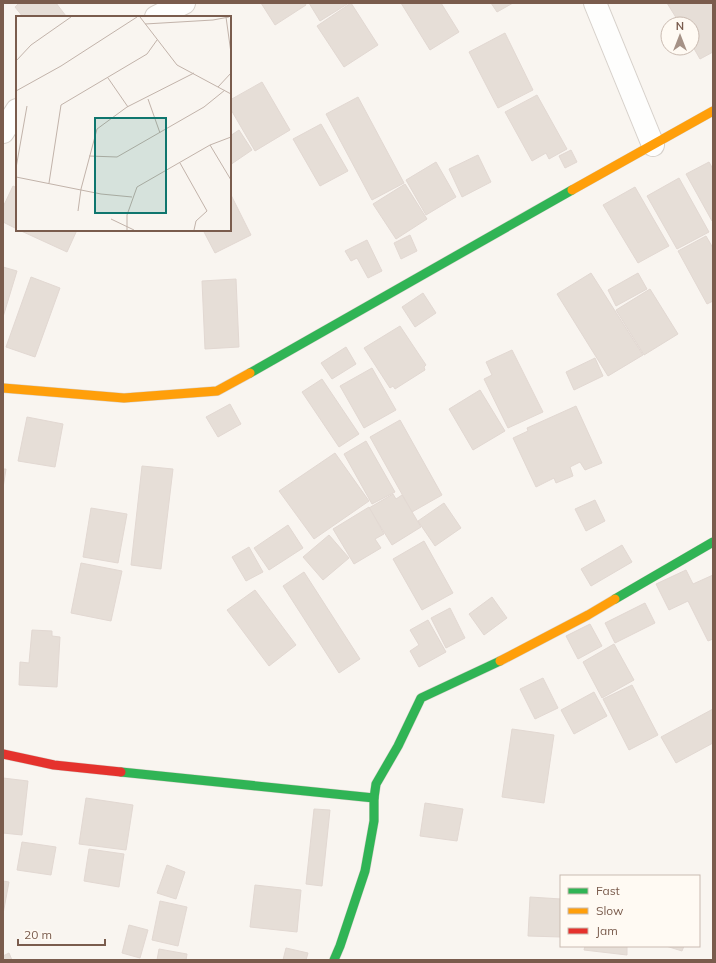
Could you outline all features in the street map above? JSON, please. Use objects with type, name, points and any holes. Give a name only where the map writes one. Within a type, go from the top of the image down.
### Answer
[{"type":"street","points":[[158,16],[184,3]]},
{"type":"street","points":[[595,3],[653,145]]},
{"type":"street","points":[[3,388],[124,398],[217,391],[713,111]]},
{"type":"street","points":[[3,132],[16,112]]},
{"type":"street","points":[[334,960],[365,871],[374,821],[374,798],[376,784],[398,746],[421,698],[497,663],[588,615],[713,542]]},
{"type":"street","points":[[3,754],[54,765],[374,798]]},
{"type":"building","points":[[19,3],[56,3],[66,16],[22,16],[15,7]]},
{"type":"building","points":[[261,3],[305,3],[306,5],[275,25]]},
{"type":"building","points":[[309,3],[349,3],[320,21]]},
{"type":"building","points":[[351,3],[378,45],[344,67],[317,26]]},
{"type":"building","points":[[401,3],[441,3],[459,32],[430,50]]},
{"type":"building","points":[[491,3],[513,3],[497,12]]},
{"type":"building","points":[[667,3],[713,3],[713,52],[700,59],[698,56],[700,56],[700,16],[675,16]]},
{"type":"building","points":[[505,33],[533,90],[498,108],[469,52]]},
{"type":"building","points":[[262,82],[290,130],[255,151],[231,110],[231,99]]},
{"type":"building","points":[[537,95],[567,149],[549,159],[546,153],[532,161],[505,112]]},
{"type":"building","points":[[358,97],[404,183],[372,200],[326,114]]},
{"type":"building","points":[[321,124],[348,171],[320,186],[293,139]]},
{"type":"building","points":[[239,130],[252,150],[231,164],[231,135]]},
{"type":"building","points":[[571,150],[577,162],[565,168],[559,156]]},
{"type":"building","points":[[478,155],[491,182],[462,197],[449,169]]},
{"type":"building","points":[[436,162],[456,197],[426,215],[406,180]]},
{"type":"building","points":[[709,162],[713,169],[713,221],[686,174]]},
{"type":"building","points":[[679,178],[709,232],[677,249],[647,196]]},
{"type":"building","points":[[405,184],[427,219],[396,239],[373,204]]},
{"type":"building","points":[[13,186],[16,188],[16,228],[3,222],[3,207]]},
{"type":"building","points":[[635,187],[669,246],[638,263],[603,205]]},
{"type":"building","points":[[231,195],[251,235],[215,253],[204,231],[231,231]]},
{"type":"building","points":[[21,231],[77,231],[67,252]]},
{"type":"building","points":[[410,235],[417,251],[401,259],[394,243]]},
{"type":"building","points":[[706,236],[713,248],[713,301],[707,304],[678,251]]},
{"type":"building","points":[[367,240],[382,271],[368,278],[357,258],[351,261],[345,251]]},
{"type":"building","points":[[3,267],[17,271],[3,317]]},
{"type":"building","points":[[591,273],[643,355],[608,376],[557,294]]},
{"type":"building","points":[[638,273],[647,289],[616,306],[608,290]]},
{"type":"building","points":[[31,277],[60,288],[35,357],[6,347]]},
{"type":"building","points":[[236,279],[239,347],[205,349],[202,281]]},
{"type":"building","points":[[650,289],[678,334],[644,355],[616,310]]},
{"type":"building","points":[[423,293],[436,313],[415,327],[402,307]]},
{"type":"building","points":[[400,326],[426,365],[424,367],[425,370],[395,389],[393,386],[390,388],[364,348]]},
{"type":"building","points":[[346,347],[356,364],[332,379],[321,363]]},
{"type":"building","points":[[512,350],[543,412],[508,428],[484,379],[492,375],[486,362]]},
{"type":"building","points":[[595,358],[603,376],[574,390],[566,372]]},
{"type":"building","points":[[372,368],[396,410],[364,428],[340,386]]},
{"type":"building","points":[[322,379],[359,434],[339,447],[302,392]]},
{"type":"building","points":[[480,390],[505,431],[473,450],[449,409]]},
{"type":"building","points":[[230,404],[241,424],[218,437],[206,417]]},
{"type":"building","points":[[576,406],[602,463],[585,470],[580,462],[570,467],[573,476],[556,483],[554,478],[536,487],[513,438],[528,431],[527,428]]},
{"type":"building","points":[[27,417],[63,424],[55,467],[18,461]]},
{"type":"building","points":[[400,420],[442,495],[412,512],[370,437]]},
{"type":"building","points":[[366,441],[395,492],[372,504],[344,454]]},
{"type":"building","points":[[335,453],[369,501],[314,539],[279,491]]},
{"type":"building","points":[[142,466],[173,469],[161,569],[131,565]]},
{"type":"building","points":[[3,469],[6,469],[3,488]]},
{"type":"building","points":[[393,494],[396,499],[402,495],[421,527],[392,545],[369,508]]},
{"type":"building","points":[[595,500],[605,521],[586,531],[575,509]]},
{"type":"building","points":[[444,503],[461,528],[435,546],[418,521]]},
{"type":"building","points":[[369,507],[384,534],[375,539],[381,548],[354,564],[333,529]]},
{"type":"building","points":[[91,508],[127,514],[118,563],[83,557]]},
{"type":"building","points":[[288,525],[303,548],[269,570],[254,548]]},
{"type":"building","points":[[329,535],[349,558],[323,580],[303,557]]},
{"type":"building","points":[[424,541],[453,593],[422,610],[393,559]]},
{"type":"building","points":[[622,545],[632,562],[591,586],[581,569]]},
{"type":"building","points":[[249,547],[263,572],[246,581],[232,557]]},
{"type":"building","points":[[81,563],[122,571],[111,621],[71,613]]},
{"type":"building","points":[[686,570],[693,584],[713,575],[713,639],[708,641],[688,601],[669,610],[656,584]]},
{"type":"building","points":[[304,572],[360,659],[339,673],[283,586]]},
{"type":"building","points":[[255,590],[296,645],[269,666],[227,610]]},
{"type":"building","points":[[492,597],[507,618],[484,635],[469,614]]},
{"type":"building","points":[[645,603],[655,623],[615,643],[605,623]]},
{"type":"building","points":[[450,608],[465,638],[446,648],[431,618]]},
{"type":"building","points":[[428,620],[446,652],[419,667],[410,651],[419,645],[410,630]]},
{"type":"building","points":[[590,624],[602,646],[578,659],[566,636]]},
{"type":"building","points":[[32,630],[52,631],[52,636],[60,637],[57,687],[19,685],[20,662],[29,663]]},
{"type":"building","points":[[614,644],[634,680],[602,698],[583,662]]},
{"type":"building","points":[[543,678],[558,708],[535,719],[520,689]]},
{"type":"building","points":[[632,685],[658,735],[629,750],[603,699]]},
{"type":"building","points":[[594,692],[607,716],[574,734],[561,710]]},
{"type":"building","points":[[713,709],[713,743],[676,763],[661,737]]},
{"type":"building","points":[[512,729],[554,735],[544,803],[502,797]]},
{"type":"building","points":[[3,778],[28,781],[22,835],[3,833]]},
{"type":"building","points":[[86,798],[133,805],[126,850],[79,844]]},
{"type":"building","points":[[425,803],[463,809],[457,841],[420,836]]},
{"type":"building","points":[[314,809],[330,810],[322,886],[306,884]]},
{"type":"building","points":[[22,842],[56,847],[51,875],[17,870]]},
{"type":"building","points":[[89,849],[124,854],[119,887],[84,881]]},
{"type":"building","points":[[167,865],[185,872],[176,899],[157,893]]},
{"type":"building","points":[[3,881],[9,882],[3,914]]},
{"type":"building","points":[[255,885],[301,890],[297,932],[250,927]]},
{"type":"building","points":[[530,897],[560,899],[560,937],[528,936]]},
{"type":"building","points":[[160,901],[187,907],[178,946],[152,940]]},
{"type":"building","points":[[129,925],[148,930],[140,958],[122,953]]},
{"type":"building","points":[[585,947],[627,947],[627,955],[584,950]]},
{"type":"building","points":[[669,947],[684,947],[682,951]]},
{"type":"building","points":[[286,948],[308,953],[306,960],[283,960]]},
{"type":"building","points":[[159,949],[187,954],[186,960],[157,960]]},
{"type":"building","points":[[9,953],[12,960],[3,960],[3,956]]},
{"type":"traffic: fast","points":[[250,373],[572,190]]},
{"type":"traffic: fast","points":[[615,599],[713,542]]},
{"type":"traffic: fast","points":[[334,960],[365,871],[374,821],[374,798],[376,784],[398,746],[421,698],[500,661]]},
{"type":"traffic: fast","points":[[121,772],[374,798]]},
{"type":"traffic: slow","points":[[572,190],[713,111]]},
{"type":"traffic: slow","points":[[3,388],[124,398],[217,391],[250,373]]},
{"type":"traffic: slow","points":[[500,661],[588,615],[615,599]]},
{"type":"traffic: jam","points":[[3,754],[54,765],[121,772]]}]
